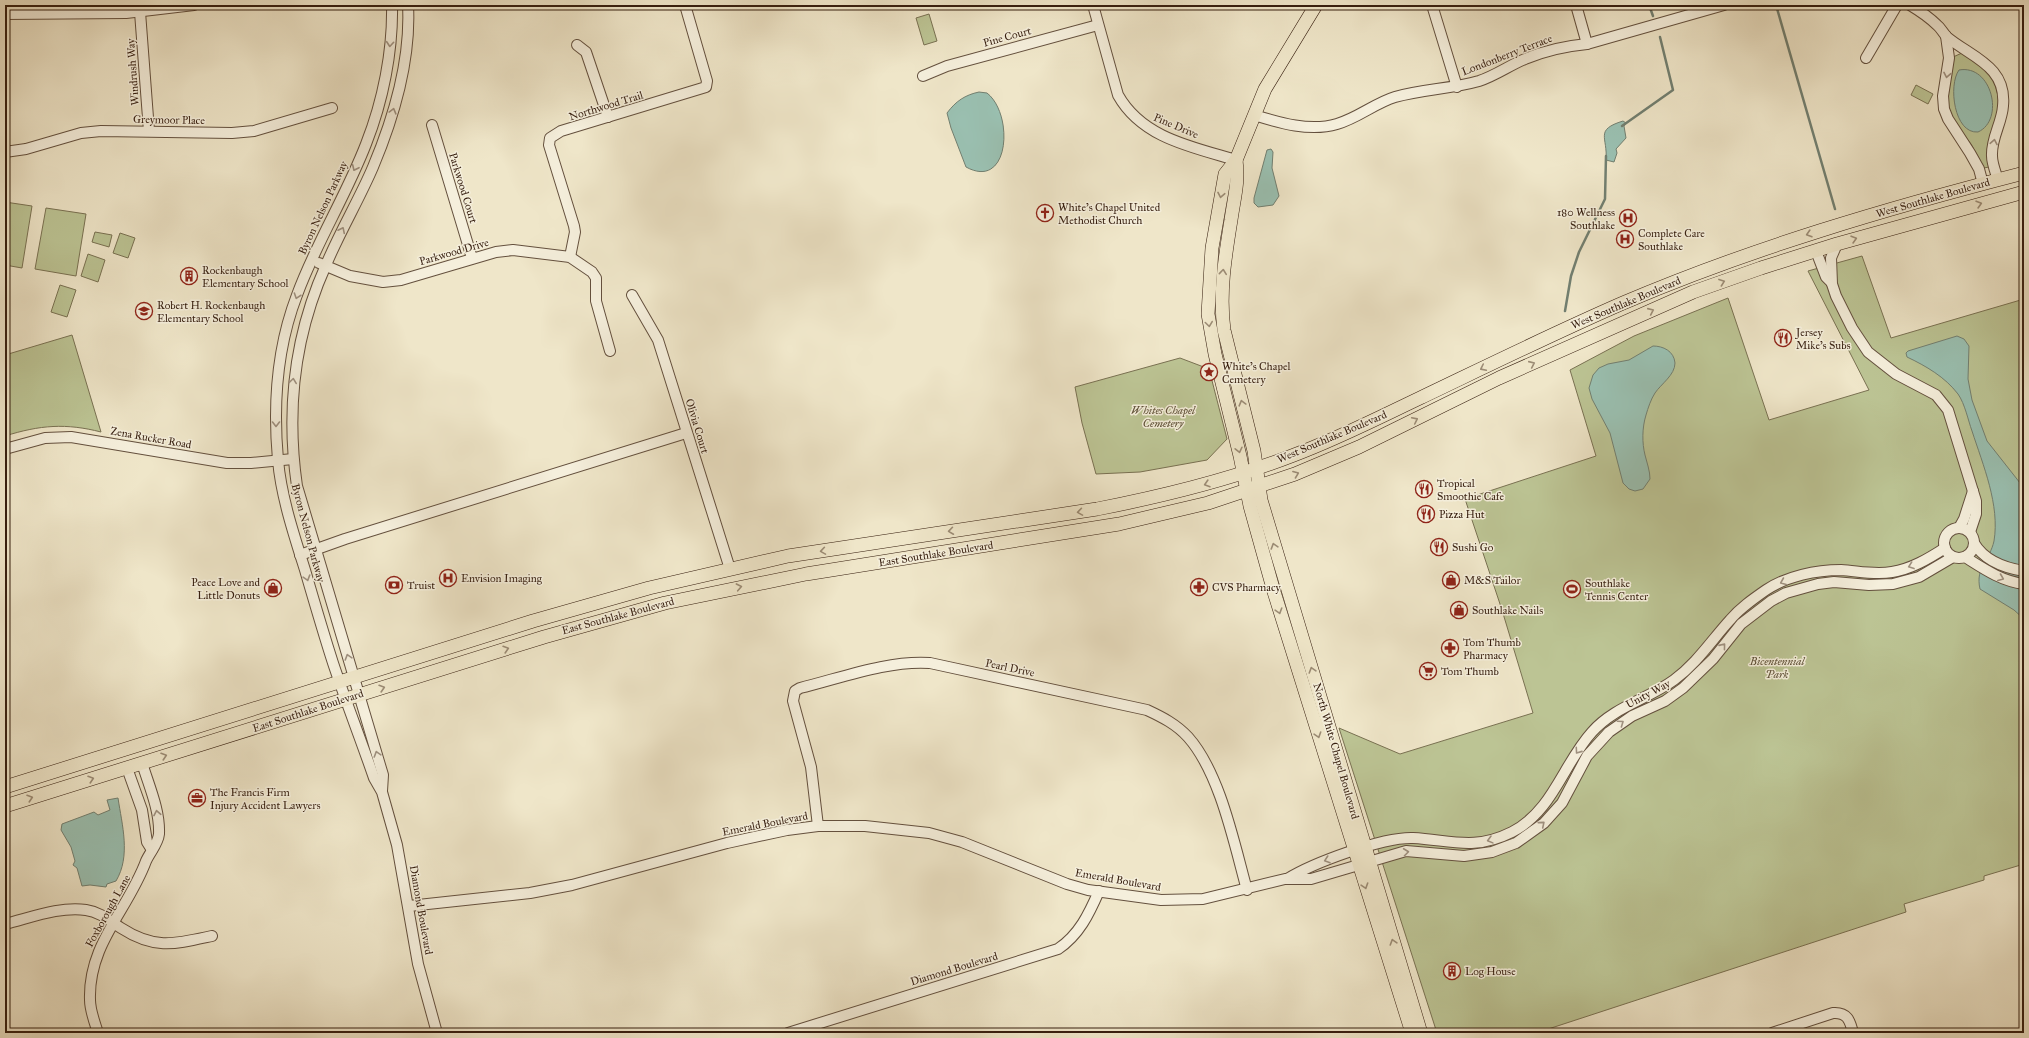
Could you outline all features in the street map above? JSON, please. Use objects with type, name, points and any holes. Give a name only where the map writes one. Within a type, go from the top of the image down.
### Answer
[{"type":"main road","points":[[1236,160],[1266,89],[1316,5]]},
{"type":"main road","name":"North White Chapel Boulevard","points":[[1236,160],[1238,178],[1226,250],[1222,312],[1228,351],[1256,468],[1261,500],[1412,1033]]},
{"type":"main road","name":"North White Chapel Boulevard","points":[[1236,160],[1225,174],[1209,272],[1208,314],[1215,354],[1247,491],[1274,592],[1359,849]]},
{"type":"main road","name":"West Southlake Boulevard","points":[[1244,473],[1352,431],[1540,340],[1691,275],[1792,239],[1886,211],[2024,173]]},
{"type":"main road","name":"West Southlake Boulevard","points":[[1247,491],[1295,474],[1359,447],[1499,378],[1692,293],[1752,271],[1837,244],[2024,192]]},
{"type":"main road","points":[[1816,251],[1830,237],[1869,221],[1886,211]]},
{"type":"main road","points":[[1752,271],[1761,262],[1787,250],[1792,239]]},
{"type":"main road","name":"East Southlake Boulevard","points":[[5,787],[575,608],[649,588],[788,556],[1039,518],[1138,501],[1244,473]]},
{"type":"main road","name":"East Southlake Boulevard","points":[[5,806],[551,635],[665,603],[806,574],[1041,538],[1167,513],[1247,491]]},
{"type":"main road","points":[[1039,518],[1041,538]]},
{"type":"main road","points":[[665,603],[672,598],[717,584],[728,574],[730,569]]},
{"type":"main road","name":"North White Chapel Boulevard","points":[[1363,863],[1421,1033]]},
{"type":"street","points":[[5,14],[126,13],[194,5]]},
{"type":"street","name":"Byron Nelson Parkway","points":[[353,696],[340,682],[300,555],[278,460],[276,426],[280,359],[296,297],[311,260],[366,145],[375,118],[389,57],[392,5]]},
{"type":"street","name":"Byron Nelson Parkway","points":[[353,696],[354,678],[297,486],[293,459],[291,414],[296,363],[307,318],[325,265],[373,168],[389,126],[405,53],[408,5]]},
{"type":"street","name":"Northwood Trail","points":[[570,257],[575,232],[574,226],[549,145],[550,138],[561,132],[706,87],[707,81],[685,5]]},
{"type":"street","name":"Pine Drive","points":[[1093,5],[1118,95],[1134,118],[1158,134],[1236,160]]},
{"type":"street","points":[[1432,5],[1457,87]]},
{"type":"street","points":[[1576,5],[1587,44]]},
{"type":"street","name":"Londonberry Terrace","points":[[1254,115],[1277,122],[1307,127],[1337,124],[1394,98],[1415,92],[1457,87],[1481,80],[1544,52],[1565,46],[1587,44],[1724,5]]},
{"type":"street","points":[[1866,58],[1897,5]]},
{"type":"street","points":[[1910,5],[1933,21],[1946,36],[1989,66],[2000,84],[2003,105],[1993,141],[1992,157],[1998,180]]},
{"type":"street","name":"Windrush Way","points":[[140,12],[149,131]]},
{"type":"street","name":"Pine Court","points":[[923,76],[947,66],[1098,25]]},
{"type":"street","points":[[1946,36],[1949,58],[1943,96],[1944,109],[1948,119],[1973,158],[1983,184]]},
{"type":"street","points":[[577,45],[586,52],[608,117]]},
{"type":"street","name":"Greymoor Place","points":[[5,152],[26,149],[81,133],[101,131],[232,133],[254,131],[332,108]]},
{"type":"street","name":"Parkwood Court","points":[[432,125],[472,258]]},
{"type":"street","points":[[1837,244],[1832,258],[1832,284],[1836,296],[1852,328],[1868,352],[1896,374],[1936,395],[1948,410],[1973,491],[1976,514],[1970,532]]},
{"type":"street","name":"Parkwood Drive","points":[[311,260],[350,276],[383,282],[401,280],[472,258],[513,250],[570,257],[592,272],[596,278],[596,301],[610,351]]},
{"type":"street","points":[[1816,251],[1826,277],[1832,284]]},
{"type":"street","name":"Olivia Court","points":[[632,295],[658,340],[730,569]]},
{"type":"street","points":[[280,359],[296,363]]},
{"type":"street","points":[[300,555],[315,549],[686,433]]},
{"type":"street","name":"Zena Rucker Road","points":[[5,449],[45,438],[70,437],[227,463],[251,463],[293,459]]},
{"type":"street","points":[[1959,528],[1964,519],[1973,491]]},
{"type":"street","points":[[2024,571],[1992,561],[1979,551],[1970,532],[1966,529],[1959,528],[1948,532],[1945,537],[1945,548],[1953,557],[1965,557],[1991,574],[2012,582],[2024,584]]},
{"type":"street","points":[[1965,557],[1970,553],[1974,543]]},
{"type":"street","name":"Unity Way","points":[[1359,849],[1411,838],[1454,844],[1476,843],[1505,835],[1518,829],[1548,802],[1577,751],[1593,731],[1614,713],[1673,681],[1693,665],[1743,606],[1768,589],[1781,582],[1809,573],[1840,570],[1878,573],[1892,572],[1918,564],[1945,548]]},
{"type":"street","name":"Unity Way","points":[[1363,863],[1406,851],[1452,856],[1480,854],[1504,848],[1523,839],[1554,813],[1568,793],[1587,756],[1609,732],[1632,716],[1665,700],[1683,688],[1713,659],[1741,624],[1758,609],[1786,593],[1818,584],[1834,582],[1883,585],[1907,581],[1932,570],[1953,557]]},
{"type":"street","name":"Pearl Drive","points":[[818,826],[811,767],[793,701],[795,691],[800,688],[903,662],[930,663],[1147,710],[1174,724],[1196,747],[1212,777],[1227,821],[1247,890]]},
{"type":"street","name":"Diamond Boulevard","points":[[353,696],[374,778],[382,792],[397,845],[409,906],[418,964],[438,1033]]},
{"type":"street","name":"Foxborough Lane","points":[[98,1033],[90,1001],[92,972],[99,947],[142,875],[159,835],[158,821],[142,763]]},
{"type":"street","points":[[127,768],[142,810],[147,842],[152,850]]},
{"type":"street","name":"Emerald Boulevard","points":[[409,906],[530,893],[572,885],[727,843],[787,830],[818,826],[865,826],[929,833],[962,842],[1067,884],[1099,892],[1161,900],[1203,899],[1247,890],[1287,879],[1311,879],[1363,863]]},
{"type":"street","points":[[1518,829],[1523,839]]},
{"type":"street","name":"Emerald Boulevard","points":[[1287,879],[1305,868],[1359,849]]},
{"type":"street","name":"Diamond Boulevard","points":[[788,1033],[1058,948],[1075,935],[1088,917],[1099,892]]},
{"type":"street","points":[[5,924],[70,909],[99,913],[133,936],[161,945],[175,944],[212,936]]},
{"type":"street","points":[[1772,1033],[1833,1013],[1842,1012],[1846,1015],[1853,1033]]},
{"type":"green space","points":[[929,14],[937,41],[924,45],[916,18]]},
{"type":"green space","points":[[1962,53],[1984,68],[1995,84],[1999,103],[1989,167],[1984,168],[1971,144],[1952,120],[1947,105],[1953,57]]},
{"type":"green space","points":[[1916,85],[1933,94],[1928,104],[1911,95]]},
{"type":"green space","points":[[5,202],[32,206],[22,268],[5,265]]},
{"type":"green space","points":[[46,208],[86,214],[76,276],[35,269]]},
{"type":"green space","points":[[95,232],[112,235],[109,247],[92,242]]},
{"type":"green space","points":[[120,233],[135,238],[128,258],[113,253]]},
{"type":"green space","points":[[88,254],[105,260],[98,282],[81,276]]},
{"type":"green space","name":"Bicentennial Park","points":[[1862,256],[1891,338],[2024,299],[2024,864],[1984,876],[1984,880],[1904,904],[1906,912],[1536,1033],[1437,1033],[1339,728],[1400,754],[1533,713],[1502,610],[1465,499],[1596,456],[1570,370],[1634,336],[1728,298],[1769,420],[1869,390],[1808,271]]},
{"type":"green space","points":[[60,285],[76,290],[67,317],[51,312]]},
{"type":"green space","points":[[72,335],[101,432],[76,427],[53,426],[30,429],[5,436],[5,355]]},
{"type":"green space","name":"Whites Chapel Cemetery","points":[[1180,358],[1209,369],[1227,439],[1207,460],[1140,472],[1096,474],[1082,423],[1075,387]]},
{"type":"shaded area","points":[[1959,70],[1970,70],[1980,75],[1987,84],[1991,94],[1993,106],[1991,116],[1986,126],[1978,132],[1970,131],[1963,125],[1955,107],[1954,86]]},
{"type":"shaded area","points":[[979,92],[987,93],[996,103],[1004,132],[1003,147],[999,160],[992,169],[981,172],[966,167],[951,128],[947,113],[961,99]]},
{"type":"shaded area","points":[[1623,121],[1626,123],[1624,126],[1626,138],[1616,149],[1617,153],[1614,162],[1606,160],[1605,131],[1614,124]]},
{"type":"shaded area","points":[[1271,149],[1273,152],[1272,168],[1279,196],[1273,205],[1258,207],[1254,203],[1254,198],[1267,150]]},
{"type":"shaded area","points":[[1957,336],[1964,339],[1969,346],[1968,379],[1972,400],[1987,441],[2024,488],[2024,619],[2014,610],[1980,589],[1979,581],[1981,569],[1994,541],[1995,513],[1993,499],[1985,471],[1963,402],[1947,382],[1928,368],[1907,357],[1906,353],[1908,351]]},
{"type":"shaded area","points":[[1653,346],[1664,348],[1670,352],[1673,355],[1675,363],[1673,371],[1654,395],[1647,412],[1643,430],[1643,440],[1650,479],[1643,489],[1635,491],[1629,489],[1623,483],[1610,433],[1592,399],[1589,388],[1593,375],[1599,368],[1608,364],[1629,360]]},
{"type":"shaded area","points":[[118,798],[124,840],[121,871],[116,881],[107,884],[106,887],[90,885],[82,886],[77,868],[73,865],[75,861],[71,847],[61,830],[62,824],[94,812],[98,815],[110,810],[107,800]]},
{"type":"waterway","points":[[1649,5],[1653,16]]},
{"type":"waterway","points":[[1776,5],[1835,209]]},
{"type":"waterway","points":[[1622,126],[1673,90],[1660,37]]},
{"type":"waterway","points":[[1565,311],[1571,276],[1579,252],[1605,199],[1606,156]]},
{"type":"place","name":"White's Chapel United Methodist Church","points":[[1045,213]]},
{"type":"place","name":"180 Wellness Southlake","points":[[1628,218]]},
{"type":"place","name":"Complete Care Southlake","points":[[1625,239]]},
{"type":"place","name":"Rockenbaugh Elementary School","points":[[189,276]]},
{"type":"place","name":"Robert H. Rockenbaugh Elementary School","points":[[144,311]]},
{"type":"place","name":"Jersey Mike's Subs","points":[[1783,338]]},
{"type":"place","name":"White's Chapel Cemetery","points":[[1209,372]]},
{"type":"place","name":"Tropical Smoothie Cafe","points":[[1424,489]]},
{"type":"place","name":"Pizza Hut","points":[[1426,514]]},
{"type":"place","name":"Sushi Go","points":[[1439,547]]},
{"type":"place","name":"Envision Imaging","points":[[448,578]]},
{"type":"place","name":"M&S Tailor","points":[[1451,580]]},
{"type":"place","name":"Truist","points":[[394,585]]},
{"type":"place","name":"CVS Pharmacy","points":[[1199,587]]},
{"type":"place","name":"Peace Love and Little Donuts","points":[[273,588]]},
{"type":"place","name":"Southlake Tennis Center","points":[[1572,589]]},
{"type":"place","name":"Southlake Nails","points":[[1459,610]]},
{"type":"place","name":"Tom Thumb Pharmacy","points":[[1450,648]]},
{"type":"place","name":"Tom Thumb","points":[[1428,671]]},
{"type":"place","name":"The Francis Firm Injury Accident Lawyers","points":[[197,798]]},
{"type":"place","name":"Log House","points":[[1452,971]]}]
